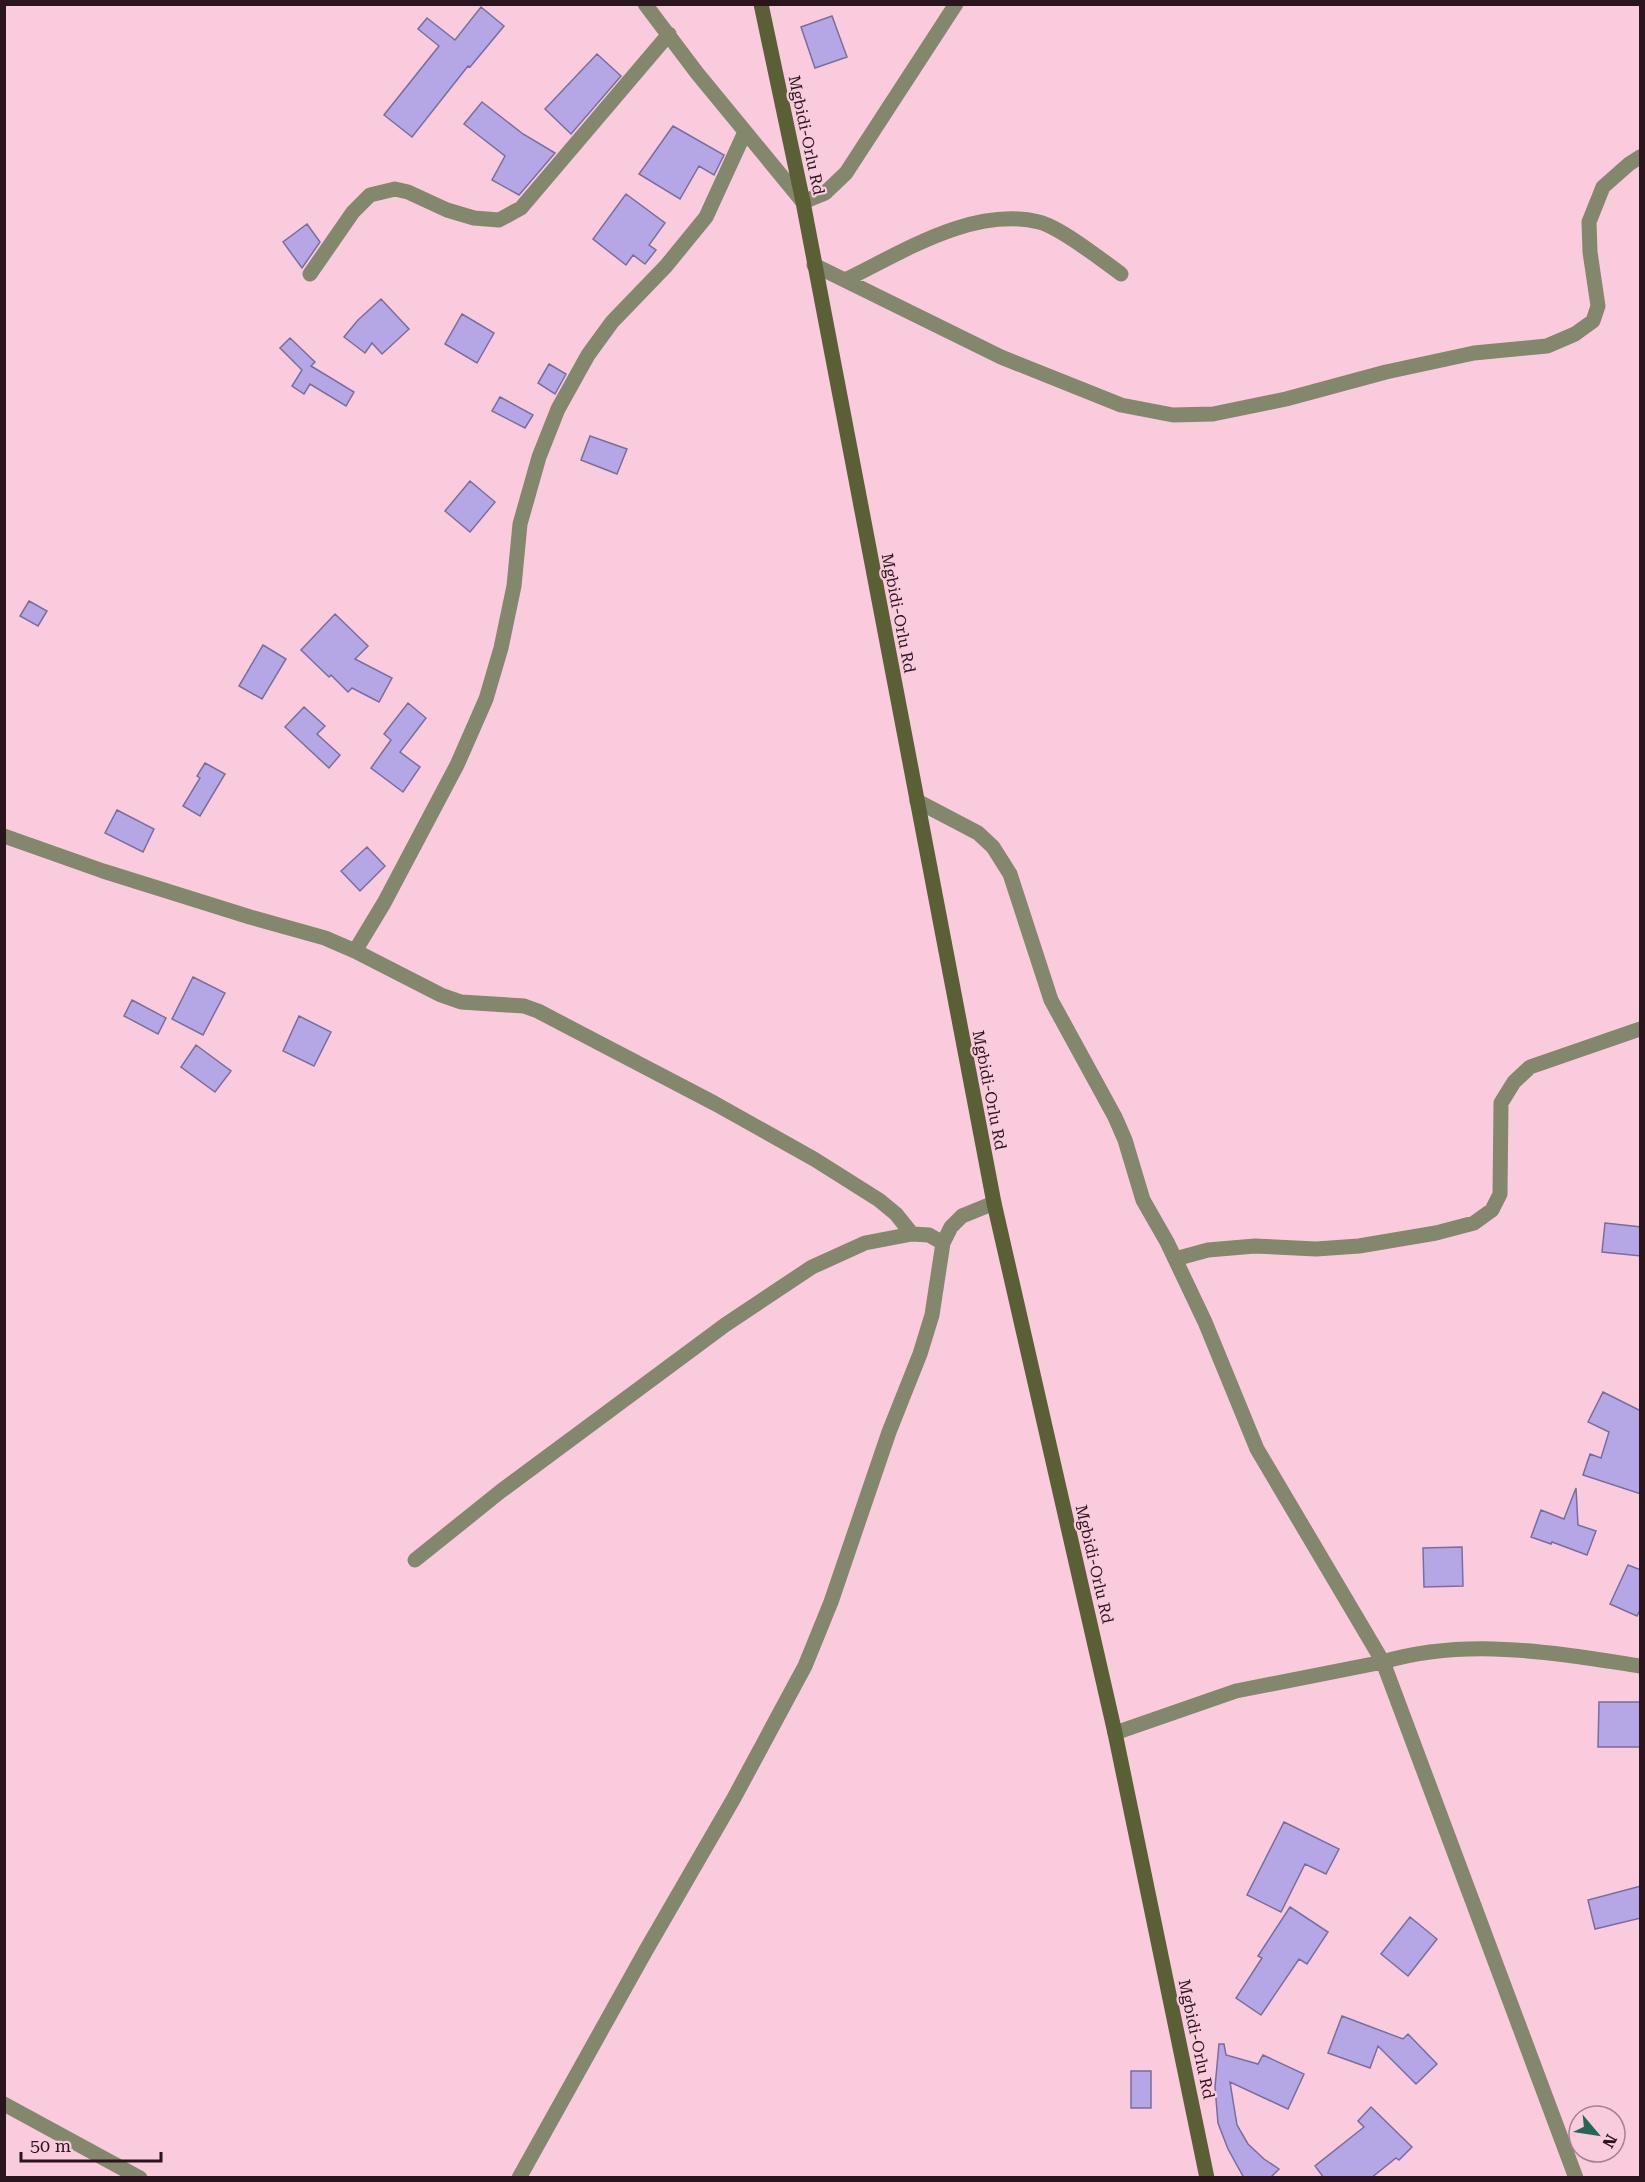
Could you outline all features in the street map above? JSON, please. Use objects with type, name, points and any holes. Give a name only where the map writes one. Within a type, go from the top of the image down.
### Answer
[{"type":"main road","name":"Mgbidi-Orlu Rd","points":[[761,4],[802,202],[994,1203],[1115,1733],[1207,2178]]},
{"type":"street","points":[[645,4],[697,73],[802,202],[825,194],[846,173],[956,4]]},
{"type":"street","points":[[310,274],[353,212],[370,195],[395,189],[474,218],[499,220],[521,208],[669,34]]},
{"type":"street","points":[[355,951],[384,903],[457,765],[486,699],[501,648],[514,586],[520,524],[539,457],[558,409],[588,355],[612,322],[666,266],[706,217],[745,132]]},
{"type":"street","points":[[814,265],[1001,357],[1121,405],[1173,415],[1213,414],[1286,399],[1386,372],[1474,354],[1547,346],[1575,334],[1593,321],[1598,306],[1590,252],[1589,222],[1603,187],[1629,164],[1641,157]]},
{"type":"street","points":[[845,280],[954,228],[999,218],[1041,222],[1070,238],[1121,274]]},
{"type":"street","points":[[916,801],[978,833],[993,847],[1010,874],[1051,1000],[1115,1118],[1125,1140],[1143,1200],[1205,1322],[1257,1449],[1383,1662],[1576,2178]]},
{"type":"street","points":[[4,836],[102,871],[325,938],[441,995],[460,1002],[524,1006],[538,1011],[714,1103],[814,1159],[879,1200],[896,1214],[912,1234]]},
{"type":"street","points":[[1175,1259],[1208,1250],[1255,1246],[1316,1249],[1359,1246],[1436,1233],[1474,1223],[1492,1210],[1500,1194],[1501,1102],[1514,1082],[1530,1067],[1641,1029]]},
{"type":"street","points":[[519,2178],[806,1666],[831,1602],[889,1432],[920,1354],[932,1315],[943,1243],[951,1227],[962,1215],[994,1203]]},
{"type":"street","points":[[415,1560],[501,1491],[706,1339],[812,1267],[865,1243],[912,1234],[929,1235],[943,1243]]},
{"type":"street","points":[[1115,1733],[1236,1691],[1383,1662],[1407,1654],[1478,1647],[1569,1655],[1641,1666]]},
{"type":"street","points":[[4,2104],[140,2178]]},
{"type":"building","points":[[481,7],[504,26],[470,67],[468,66],[412,137],[384,115],[439,46],[418,29],[427,18],[455,40]]},
{"type":"building","points":[[832,16],[847,57],[815,68],[801,27]]},
{"type":"building","points":[[597,54],[621,76],[571,134],[545,109]]},
{"type":"building","points":[[482,102],[523,134],[555,153],[519,195],[492,180],[505,156],[464,124]]},
{"type":"building","points":[[673,126],[724,155],[714,175],[699,166],[680,199],[639,174]]},
{"type":"building","points":[[626,194],[665,223],[649,245],[656,250],[645,264],[633,255],[626,265],[593,239]]},
{"type":"building","points":[[307,224],[320,242],[302,268],[283,242]]},
{"type":"building","points":[[381,299],[409,329],[382,354],[372,343],[365,353],[344,337],[358,320]]},
{"type":"building","points":[[462,314],[494,333],[477,363],[445,344]]},
{"type":"building","points":[[290,338],[315,362],[311,366],[354,392],[346,406],[310,384],[304,394],[292,386],[302,370],[280,348]]},
{"type":"building","points":[[549,364],[566,374],[555,394],[538,383]]},
{"type":"building","points":[[500,397],[533,415],[525,428],[492,411]]},
{"type":"building","points":[[590,436],[627,449],[617,474],[581,460]]},
{"type":"building","points":[[470,481],[495,502],[470,532],[445,511]]},
{"type":"building","points":[[29,601],[47,611],[38,626],[20,616]]},
{"type":"building","points":[[335,614],[368,646],[355,659],[392,678],[379,702],[352,688],[348,692],[301,650]]},
{"type":"building","points":[[263,645],[286,659],[262,699],[239,686]]},
{"type":"building","points":[[408,703],[426,718],[400,752],[420,767],[403,792],[371,768],[391,740],[384,734]]},
{"type":"building","points":[[304,707],[325,726],[317,734],[340,755],[329,768],[285,727]]},
{"type":"building","points":[[205,763],[225,774],[200,816],[183,806],[200,778],[197,776]]},
{"type":"building","points":[[117,810],[154,829],[143,852],[105,833]]},
{"type":"building","points":[[367,847],[385,866],[360,891],[341,871]]},
{"type":"building","points":[[193,977],[225,993],[203,1035],[172,1019]]},
{"type":"building","points":[[132,1000],[166,1018],[158,1034],[124,1016]]},
{"type":"building","points":[[299,1016],[331,1032],[314,1066],[283,1051]]},
{"type":"building","points":[[196,1045],[231,1071],[215,1092],[181,1067]]},
{"type":"building","points":[[1605,1223],[1641,1227],[1641,1256],[1602,1252]]},
{"type":"building","points":[[1603,1392],[1641,1411],[1641,1494],[1583,1475],[1590,1454],[1601,1458],[1609,1432],[1588,1422]]},
{"type":"building","points":[[1576,1488],[1578,1525],[1596,1531],[1587,1555],[1531,1537],[1541,1510],[1564,1519]]},
{"type":"building","points":[[1462,1547],[1463,1586],[1424,1587],[1423,1548]]},
{"type":"building","points":[[1628,1565],[1641,1570],[1641,1608],[1637,1616],[1610,1604]]},
{"type":"building","points":[[1599,1702],[1641,1702],[1641,1747],[1598,1747]]},
{"type":"building","points":[[1284,1822],[1339,1849],[1326,1874],[1305,1864],[1281,1912],[1247,1895]]},
{"type":"building","points":[[1641,1886],[1641,1918],[1595,1929],[1588,1900]]},
{"type":"building","points":[[1290,1907],[1328,1932],[1307,1964],[1299,1959],[1261,2015],[1236,1998],[1262,1958],[1258,1956]]},
{"type":"building","points":[[1410,1917],[1437,1939],[1408,1976],[1381,1954]]},
{"type":"building","points":[[1342,2016],[1403,2039],[1408,2034],[1437,2064],[1416,2084],[1378,2046],[1370,2068],[1328,2053]]},
{"type":"building","points":[[1219,2044],[1224,2044],[1226,2055],[1258,2064],[1263,2055],[1304,2074],[1288,2109],[1230,2082],[1237,2125],[1248,2144],[1279,2169],[1270,2178],[1244,2178],[1228,2149],[1218,2123],[1215,2087]]},
{"type":"building","points":[[1131,2071],[1151,2071],[1151,2108],[1131,2108]]},
{"type":"building","points":[[1371,2107],[1412,2147],[1399,2160],[1396,2158],[1371,2178],[1324,2178],[1315,2166],[1364,2127],[1358,2121]]}]
